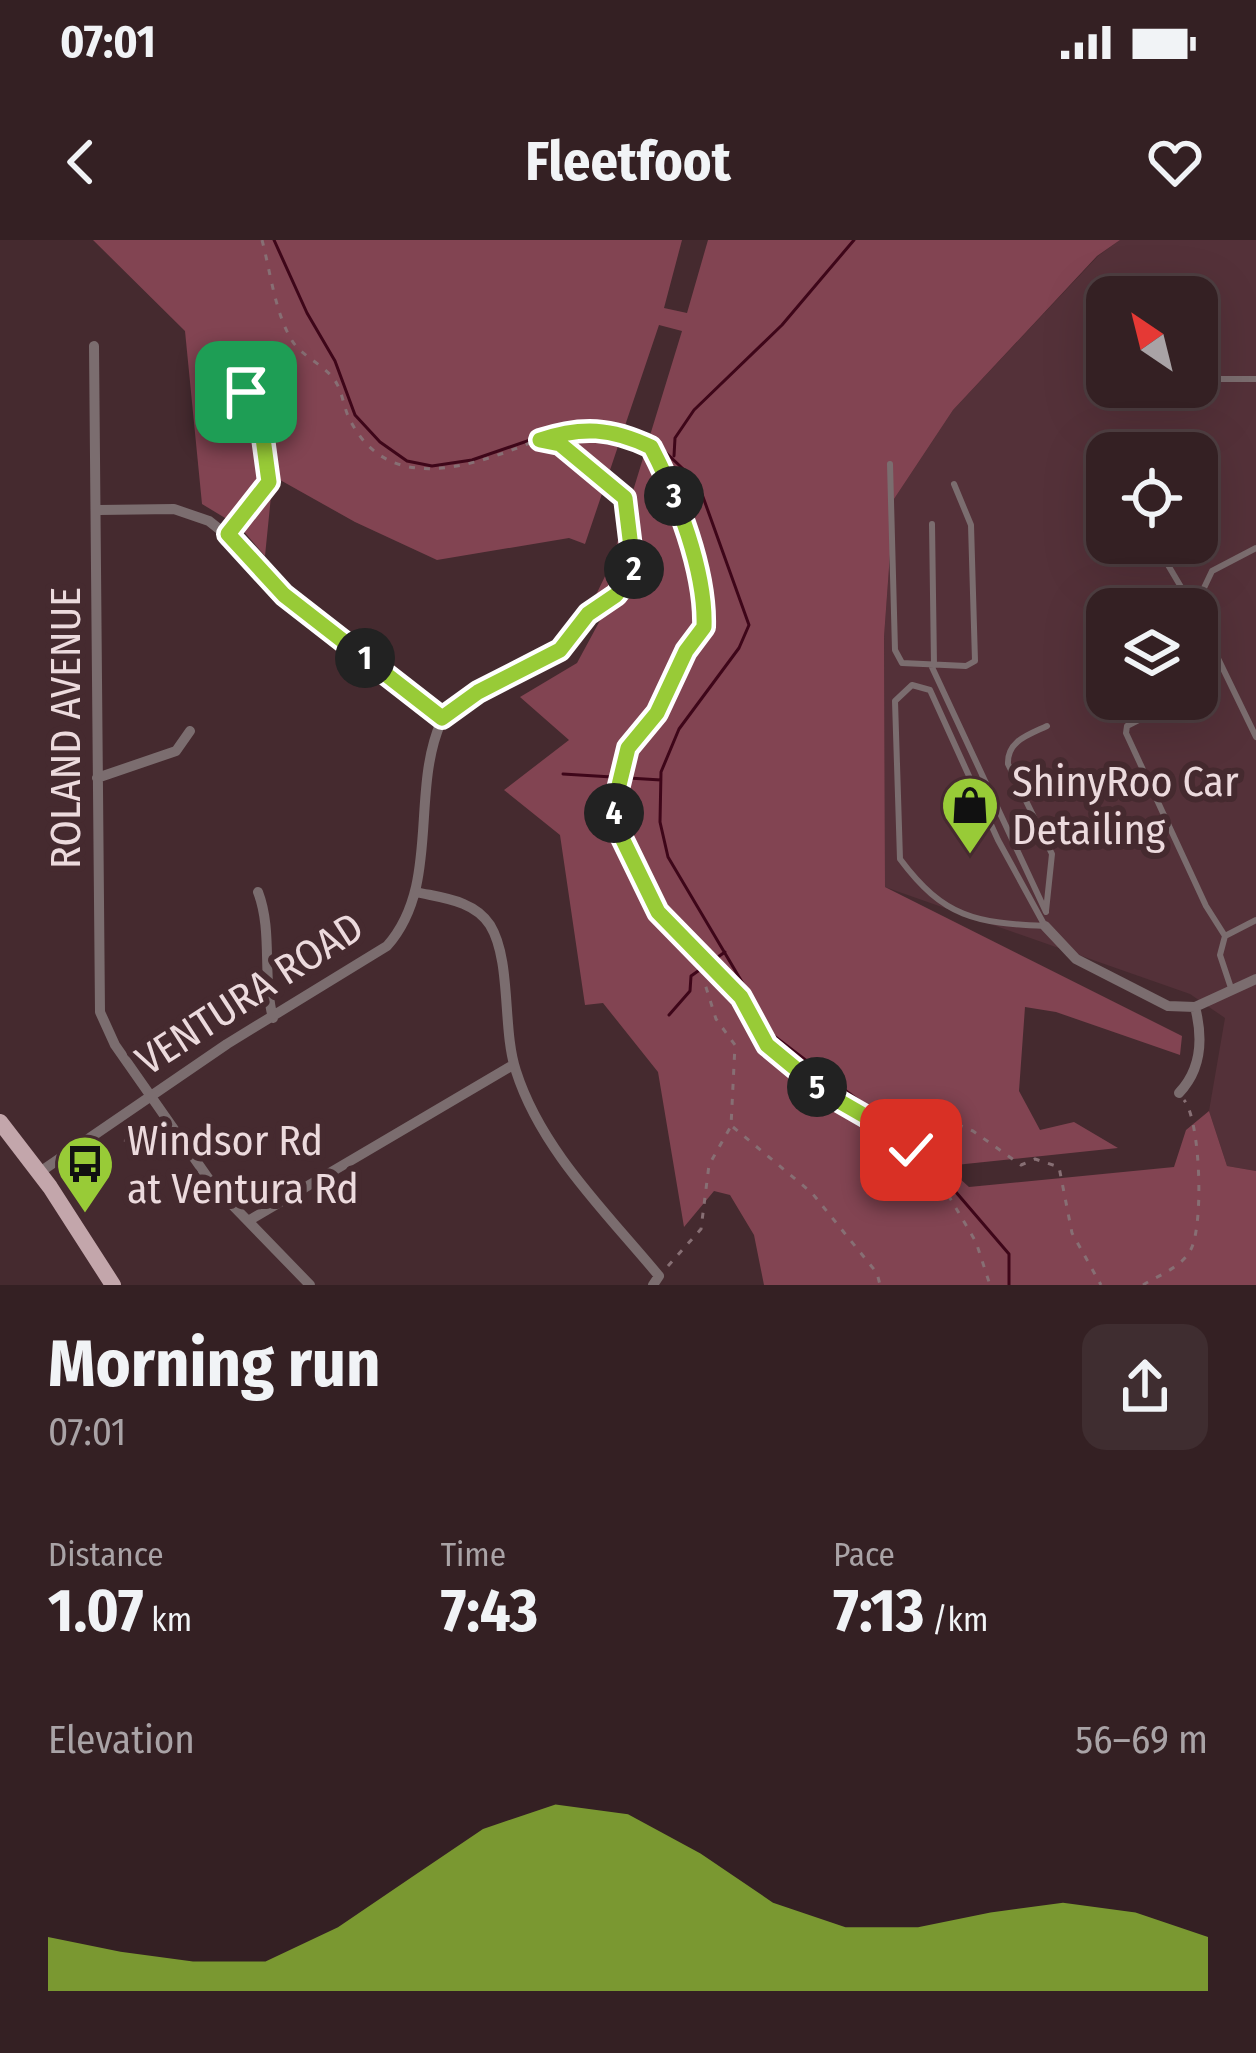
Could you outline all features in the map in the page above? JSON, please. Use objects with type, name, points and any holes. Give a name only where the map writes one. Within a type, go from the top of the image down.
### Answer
[{"type":"main road","points":[[0,1122],[40,1172],[113,1285]]},
{"type":"street","name":"ROLAND AVENUE","points":[[94,346],[100,1012],[115,1045],[216,1189],[310,1285]]},
{"type":"street","points":[[99,510],[174,509],[228,534],[284,595],[442,718],[478,692],[552,657],[588,614]]},
{"type":"street","name":"VENTURA ROAD","points":[[40,1172],[151,1096],[379,953],[398,932],[416,892],[428,769],[442,718]]},
{"type":"street","points":[[97,778],[176,751],[190,731]]},
{"type":"street","points":[[257,892],[266,916],[266,989],[273,1018]]},
{"type":"street","points":[[416,892],[471,906],[491,927],[513,1065],[545,1136],[656,1281]]},
{"type":"street","points":[[1045,926],[1076,959],[1168,1006],[1195,1007],[1256,980]]},
{"type":"street","points":[[1179,1093],[1197,1067],[1201,1036],[1195,1007]]},
{"type":"street","points":[[248,1221],[513,1065]]},
{"type":"lane","points":[[1218,379],[1256,379]]},
{"type":"lane","points":[[890,464],[896,654],[902,663],[965,666],[975,662],[971,525],[953,484]]},
{"type":"lane","points":[[932,524],[932,665],[1046,912]]},
{"type":"lane","points":[[1204,588],[1211,571],[1256,548]]},
{"type":"lane","points":[[1218,659],[1256,737]]},
{"type":"lane","points":[[912,685],[930,690],[998,840],[1045,926],[979,923],[936,898],[900,859],[895,701],[912,685]]},
{"type":"lane","points":[[1140,720],[1127,727],[1126,733],[1206,906],[1225,935],[1220,955],[1232,991]]},
{"type":"lane","points":[[1045,926],[1052,854],[1008,764],[1007,752],[1047,726]]},
{"type":"lane","points":[[1225,935],[1256,920]]},
{"type":"path","points":[[262,240],[291,340],[336,381],[350,421],[369,447],[398,464],[422,471],[462,469],[575,429],[605,430],[651,447],[670,485],[702,582],[704,627],[686,651],[657,713],[628,748],[613,810],[641,883],[658,912],[741,997],[767,1045],[825,1093],[891,1131],[911,1150],[947,1192],[976,1242],[990,1285]]},
{"type":"path","points":[[228,534],[269,482],[260,416],[246,392],[236,351],[247,345],[279,351],[291,340]]},
{"type":"path","points":[[540,440],[560,444],[625,498],[634,572],[616,595],[588,614]]},
{"type":"path","points":[[656,1281],[701,1228],[709,1165],[731,1126],[735,1045],[716,1019],[705,983],[712,970]]},
{"type":"path","points":[[1143,1285],[1176,1266],[1196,1238],[1196,1123],[1179,1093]]},
{"type":"path","points":[[911,1150],[943,1118],[974,1131],[1021,1165],[1035,1159],[1059,1167],[1072,1233],[1101,1285]]},
{"type":"path","points":[[731,1126],[812,1193],[878,1273],[880,1285]]},
{"type":"path","points":[[124,1140],[142,1143],[166,1136]]},
{"type":"shaded area","points":[[93,240],[682,240],[664,308],[687,313],[708,240],[1120,240],[1097,256],[953,410],[894,499],[884,637],[885,887],[1182,1036],[1180,1055],[1056,1012],[1025,1007],[1019,1091],[1040,1130],[1074,1122],[1118,1148],[946,1166],[969,1187],[1174,1167],[1186,1130],[1209,1111],[1227,1166],[1256,1171],[1256,1285],[764,1285],[754,1235],[730,1195],[714,1191],[684,1227],[658,1072],[603,1003],[585,1005],[560,835],[504,790],[569,740],[520,697],[577,663],[604,613],[593,601],[610,566],[682,331],[659,325],[585,544],[569,538],[437,560],[273,476],[265,556],[240,527],[202,504],[185,331]]},
{"type":"shaded area","points":[[1120,240],[1256,240],[1256,1171],[1227,1166],[1209,1111],[1225,1018],[1190,994],[885,887],[884,637],[894,499],[953,410],[1098,256]]},
{"type":"waterway","points":[[274,240],[335,361],[355,415],[380,442],[407,461],[432,466],[472,460],[574,425],[641,437],[662,449],[698,483],[749,625],[739,648],[679,729],[661,772],[660,822],[668,857],[774,1036],[913,1142],[1009,1254],[1009,1285]]},
{"type":"waterway","points":[[674,456],[675,438],[694,410],[782,325],[854,240]]},
{"type":"waterway","points":[[563,774],[661,780]]},
{"type":"waterway","points":[[669,1015],[690,991],[691,976],[725,952]]},
{"type":"place","name":"ShinyRoo Car Detailing","points":[[970,856]]},
{"type":"place","name":"Windsor Rd at Ventura Rd","points":[[85,1215]]},
{"type":"route","points":[[246,392],[260,416],[269,482],[228,534],[284,595],[442,718],[478,692],[560,650],[588,614],[616,595],[634,572],[625,498],[560,444],[540,440],[575,429],[605,430],[651,447],[670,485],[702,582],[704,627],[686,651],[657,713],[628,748],[613,810],[622,838],[658,912],[741,997],[767,1045],[825,1093],[891,1131],[911,1150]]}]
